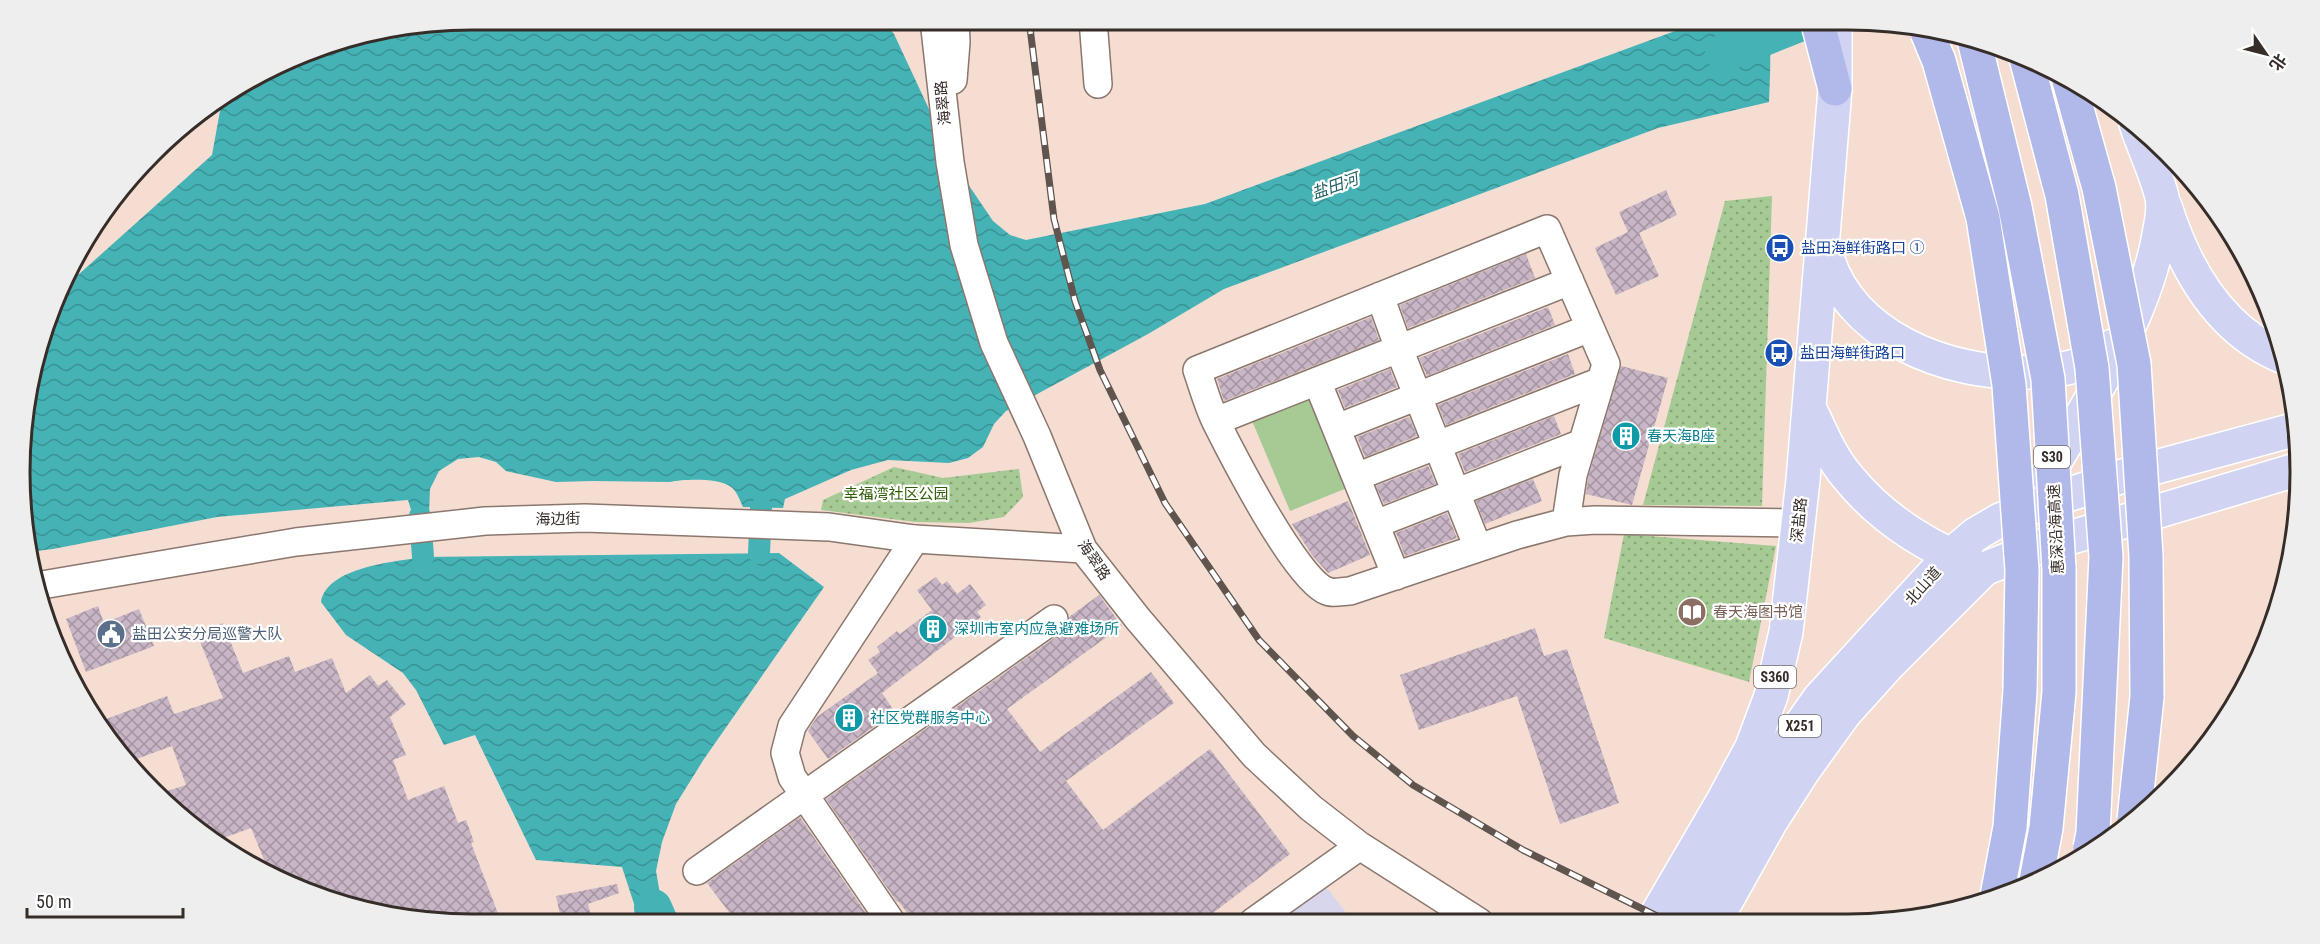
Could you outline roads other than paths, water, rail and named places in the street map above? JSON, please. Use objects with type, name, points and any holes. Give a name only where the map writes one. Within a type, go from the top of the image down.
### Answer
[{"type":"highway","points":[[1820,30],[1835,89]]},
{"type":"highway","points":[[1929,37],[1939,61],[1983,218],[2009,385],[2022,570],[2020,691],[2010,827],[1999,887]]},
{"type":"highway","name":"惠深沿海高速","points":[[1976,49],[2014,207],[2048,379],[2059,569],[2059,692],[2046,828],[2038,870]]},
{"type":"highway","points":[[2029,70],[2062,195],[2092,368],[2106,557],[2101,692],[2091,842]]},
{"type":"highway","points":[[2072,91],[2099,188],[2134,364],[2146,556],[2147,697],[2135,807]]},
{"type":"main road","name":"S360","points":[[1835,30],[1835,89]]},
{"type":"main road","name":"深盐路","points":[[1657,914],[1752,747],[1771,696],[1786,632],[1809,405],[1835,89]]},
{"type":"main road","points":[[2143,143],[2174,234],[2199,286],[2234,326],[2273,351]]},
{"type":"main road","points":[[1809,405],[1828,448],[1845,475],[1868,499],[1895,522],[1929,544],[1984,569],[2000,552],[2030,508],[2123,338],[2142,296],[2155,254],[2162,219],[2162,198]]},
{"type":"main road","points":[[1822,238],[1828,265],[1854,303],[1885,332],[1911,348],[1938,359],[1957,365],[2003,372],[2052,371],[2077,366],[2095,359],[2123,338]]},
{"type":"main road","name":"北山道","points":[[1687,914],[1778,757],[1820,699],[1951,555],[1976,534],[2030,508],[2123,476],[2288,431]]},
{"type":"main road","name":"北山道","points":[[1719,914],[1778,811],[1803,771],[1844,714],[1889,664],[1984,569],[2039,547],[2290,472]]},
{"type":"main road","points":[[1724,849],[1752,747]]},
{"type":"street","name":"海翠路","points":[[935,30],[944,113],[964,245],[994,343],[1037,436],[1083,549],[1138,620],[1254,755],[1311,808],[1360,846],[1466,914]]},
{"type":"street","points":[[944,113],[953,80],[955,30]]},
{"type":"street","points":[[1094,30],[1098,84]]},
{"type":"street","points":[[1566,522],[1573,475],[1606,364],[1547,229],[1197,370],[1216,421],[1275,530],[1302,569],[1317,585],[1328,592],[1350,591],[1478,548],[1566,522],[1595,520],[1798,523]]},
{"type":"street","points":[[1216,421],[1570,281]]},
{"type":"street","points":[[1380,296],[1478,548]]},
{"type":"street","points":[[1337,428],[1590,328]]},
{"type":"street","points":[[1317,381],[1396,576]]},
{"type":"street","points":[[1356,477],[1601,381]]},
{"type":"street","points":[[1376,524],[1582,443]]},
{"type":"street","name":"海边街","points":[[45,585],[296,542],[485,521],[585,519],[791,525],[830,527],[915,539],[1083,549]]},
{"type":"street","points":[[886,914],[792,777],[785,753],[792,726],[915,539]]},
{"type":"street","points":[[697,872],[1054,619]]},
{"type":"street","points":[[1264,914],[1360,846]]},
{"type":"water","points":[[472,30],[891,30],[955,165],[993,221],[1010,235],[1026,240],[1205,204],[1678,30],[1772,30],[1769,102],[1658,128],[1224,289],[1148,334],[1006,411],[994,424],[983,447],[968,458],[949,463],[888,460],[851,470],[785,499],[783,508],[743,507],[731,487],[719,482],[693,480],[556,482],[506,471],[496,462],[479,457],[458,459],[439,471],[430,489],[429,514],[413,516],[408,500],[217,517],[37,551],[30,472],[34,414],[45,358],[64,303],[76,277],[212,155],[220,111],[226,104],[251,89],[330,53],[386,38],[414,34]]},
{"type":"water","points":[[779,553],[824,587],[704,759],[676,804],[662,842],[656,871],[662,906],[637,913],[622,867],[536,860],[475,735],[444,745],[416,690],[403,673],[346,635],[321,602],[326,590],[335,581],[348,574],[380,564],[423,557]]},
{"type":"waterway","name":"盐田河","points":[[1724,53],[1781,30]]},
{"type":"waterway","points":[[759,553],[761,508]]},
{"type":"waterway","points":[[420,516],[423,557]]},
{"type":"waterway","points":[[653,908],[656,914]]},
{"type":"railway","points":[[1030,30],[1054,219],[1075,301],[1100,370],[1165,503],[1259,640],[1353,736],[1413,785],[1523,850],[1653,914]]},
{"type":"place","name":"盐田海鲜街路口 ①","points":[[1780,248]]},
{"type":"place","name":"盐田海鲜街路口","points":[[1779,353]]},
{"type":"place","name":"春天海B座","points":[[1626,436]]},
{"type":"place","name":"春天海图书馆","points":[[1692,612]]},
{"type":"place","name":"深圳市室内应急避难场所","points":[[933,629]]},
{"type":"place","name":"盐田公安分局巡警大队","points":[[111,634]]},
{"type":"place","name":"社区党群服务中心","points":[[849,718]]},
{"type":"park label","name":"幸福湾社区公园","points":[[896,494]]}]
